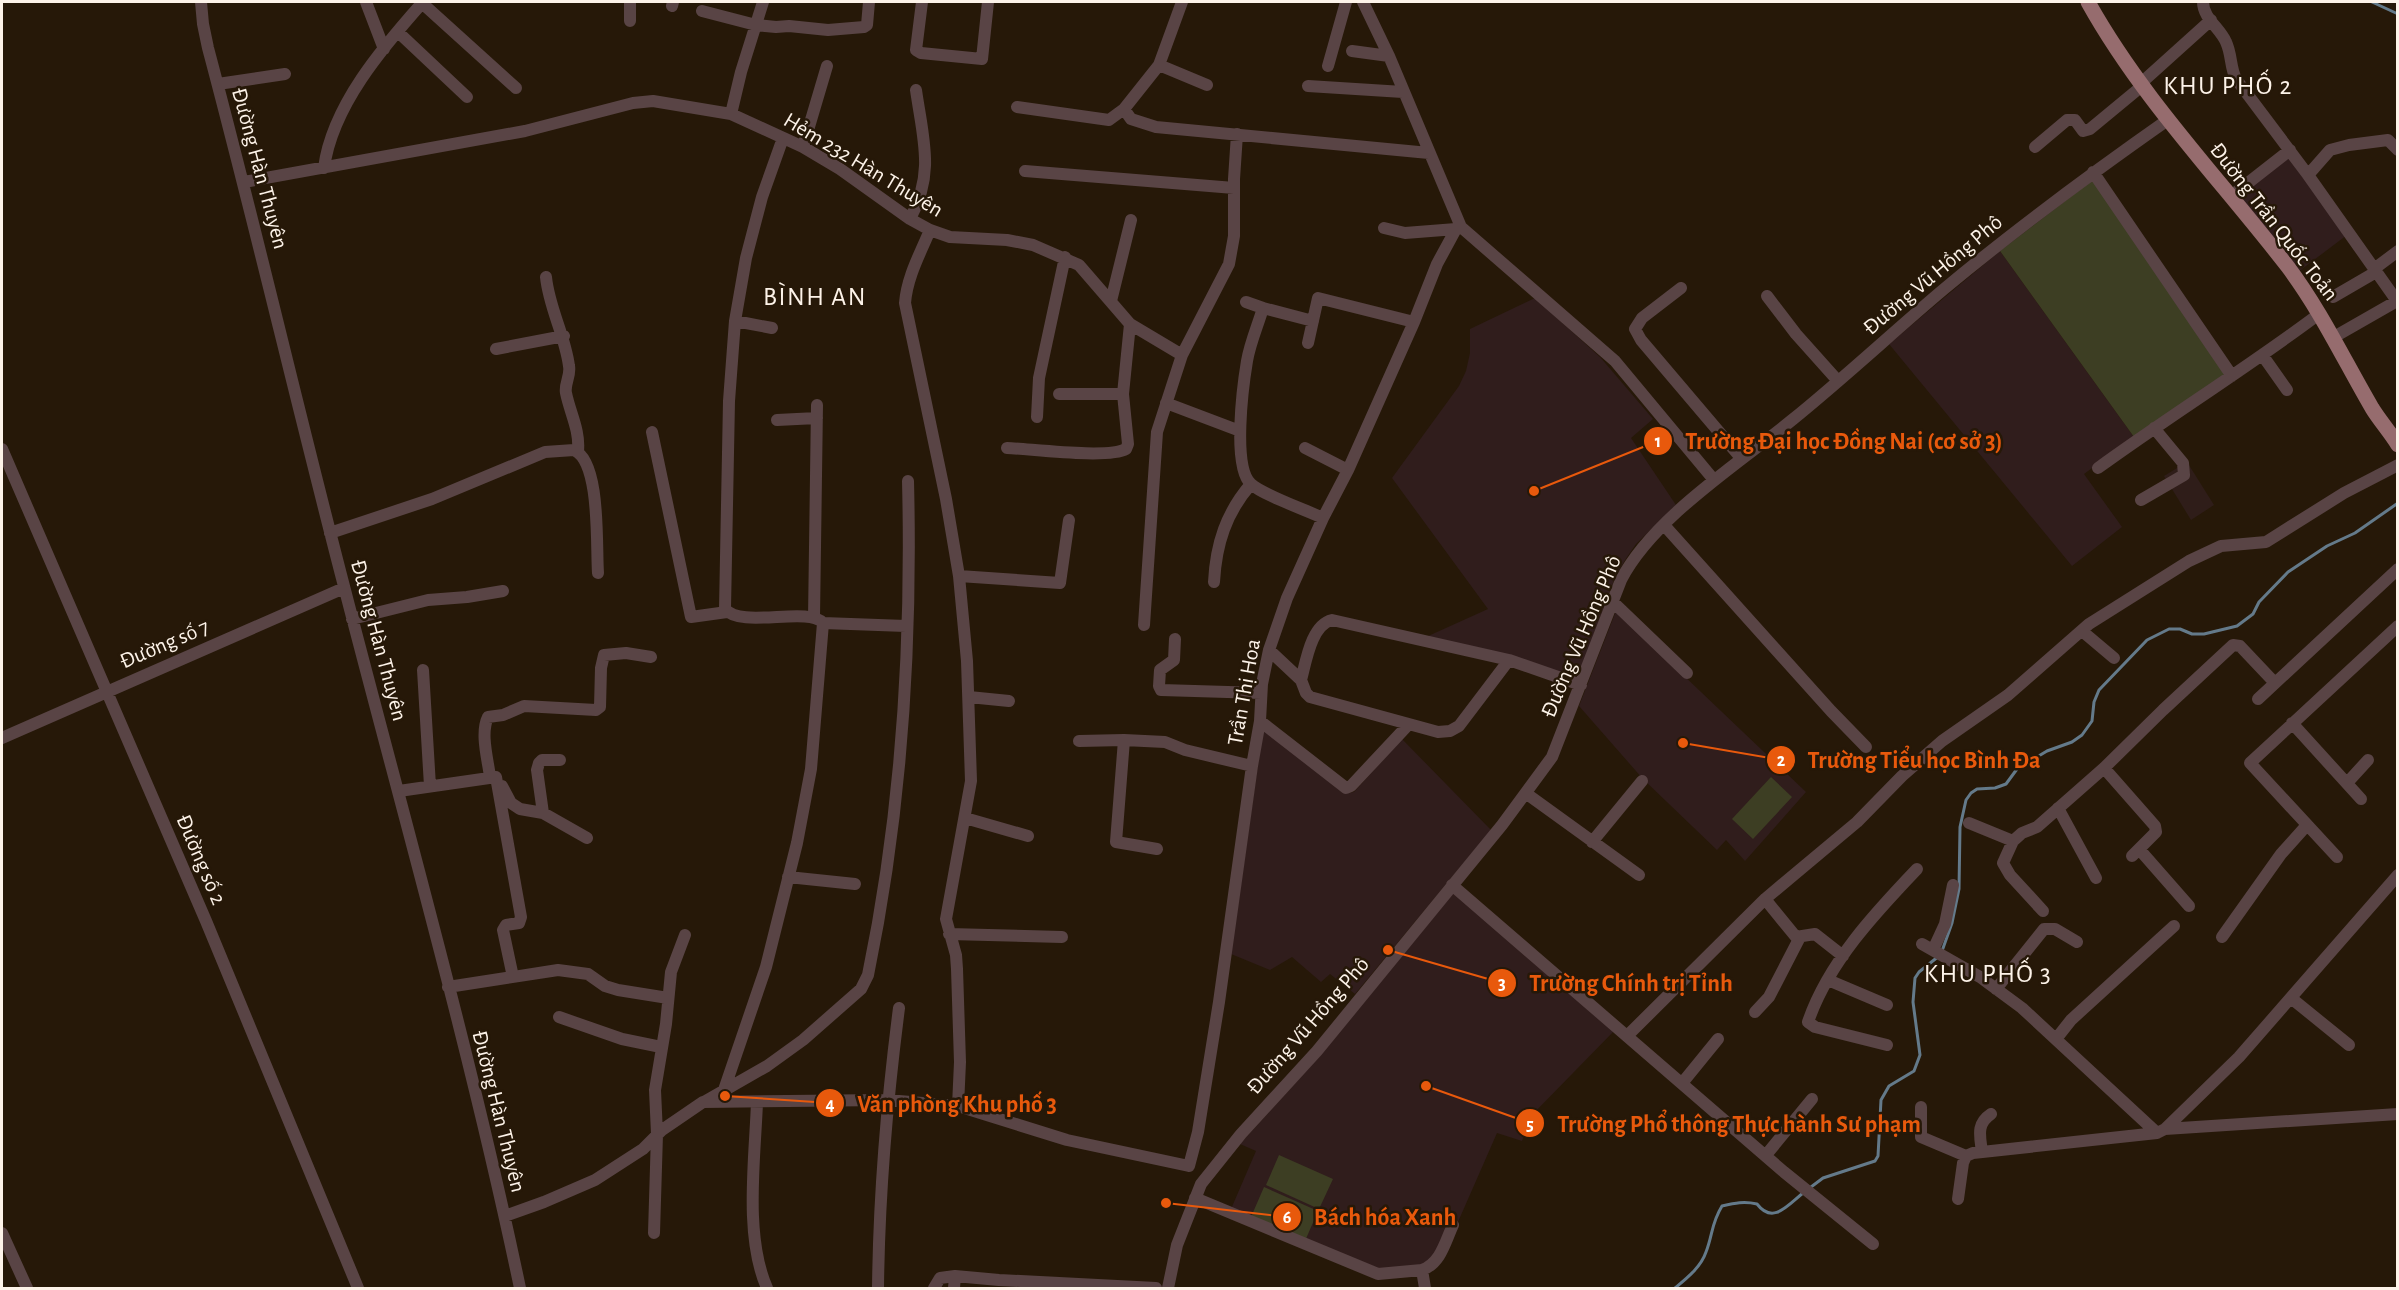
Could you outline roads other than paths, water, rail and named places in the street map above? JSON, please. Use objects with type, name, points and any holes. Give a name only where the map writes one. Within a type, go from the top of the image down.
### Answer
[{"type":"main road","name":"Đường Trần Quốc Toản","points":[[2088,2],[2115,48],[2141,85],[2289,268],[2334,337],[2371,407],[2397,446]]},
{"type":"street","name":"Đường Hàn Thuyên","points":[[201,2],[203,24],[344,588],[399,791],[505,1216],[520,1288]]},
{"type":"street","points":[[366,2],[384,49]]},
{"type":"street","points":[[324,168],[329,147],[356,84],[423,2],[516,88]]},
{"type":"street","points":[[630,2],[630,21]]},
{"type":"street","points":[[731,114],[763,2]]},
{"type":"street","points":[[702,10],[756,25],[828,30],[867,25],[869,2]]},
{"type":"street","points":[[922,2],[916,50],[982,59],[988,2]]},
{"type":"street","points":[[1017,107],[1109,120],[1124,109],[1159,66],[1182,2]]},
{"type":"street","points":[[1328,66],[1346,2]]},
{"type":"street","points":[[1354,2],[1365,7],[1389,56],[1459,228],[1615,361],[1714,480]]},
{"type":"street","points":[[2203,2],[2203,9],[2228,45],[2236,79],[2308,175],[2397,301],[2334,337]]},
{"type":"street","points":[[2035,147],[2067,120],[2075,120],[2083,131],[2090,129],[2211,20]]},
{"type":"street","points":[[398,32],[467,98]]},
{"type":"street","points":[[1352,51],[1389,56]]},
{"type":"street","points":[[803,147],[827,66]]},
{"type":"street","points":[[1159,66],[1208,85]]},
{"type":"street","points":[[218,84],[285,74]]},
{"type":"street","points":[[1308,86],[1403,92]]},
{"type":"street","points":[[910,219],[924,188],[926,167],[916,90]]},
{"type":"street","name":"Hẻm 232 Hàn Thuyên","points":[[244,182],[525,131],[633,103],[653,101],[731,114],[803,147],[840,169],[910,219],[930,230],[950,237],[1015,241],[1079,265],[1130,324],[1182,355]]},
{"type":"street","points":[[1124,109],[1131,119],[1156,127],[1429,153]]},
{"type":"street","name":"Đường Vũ Hồng Phô","points":[[1168,1288],[1177,1245],[1201,1184],[1241,1134],[1317,1051],[1527,794],[1552,757],[1620,580],[1631,561],[1664,525],[1714,480],[1838,381],[1945,288],[2093,172],[2169,119]]},
{"type":"street","points":[[1144,625],[1157,432],[1182,355],[1229,264],[1233,236],[1237,134]]},
{"type":"street","points":[[783,138],[760,204],[746,258],[735,321],[729,401],[728,528],[724,606],[732,615],[906,626]]},
{"type":"street","points":[[2308,175],[2327,153],[2339,147],[2388,140],[2397,150]]},
{"type":"street","points":[[2230,197],[2289,150]]},
{"type":"street","points":[[1025,171],[1234,188]]},
{"type":"street","points":[[2093,172],[2232,376]]},
{"type":"street","points":[[1111,301],[1131,220]]},
{"type":"street","points":[[1383,228],[1405,233],[1459,228]]},
{"type":"street","name":"Trần Thị Hoa","points":[[1189,1166],[1198,1132],[1219,1002],[1260,721],[1261,693],[1269,650],[1287,598],[1323,518],[1348,470],[1414,322],[1437,264],[1459,228]]},
{"type":"street","points":[[930,230],[911,274],[905,303],[946,499],[959,576],[969,697],[971,781],[946,919],[956,955],[957,969],[960,1062],[958,1106]]},
{"type":"street","points":[[2333,297],[2375,271],[2397,251]]},
{"type":"street","points":[[1037,417],[1039,378],[1065,258]]},
{"type":"street","points":[[546,277],[552,309],[564,336],[570,369],[566,392],[574,417],[579,451],[594,482],[598,573]]},
{"type":"street","points":[[1681,288],[1642,318],[1635,329],[1641,340],[1742,459]]},
{"type":"street","points":[[1767,296],[1796,334],[1838,381]]},
{"type":"street","points":[[1308,343],[1318,298],[1414,322]]},
{"type":"street","points":[[1246,302],[1313,321]]},
{"type":"street","points":[[1263,308],[1247,359],[1240,431],[1244,469],[1251,484],[1323,518]]},
{"type":"street","points":[[2098,468],[2263,356],[2319,314]]},
{"type":"street","points":[[735,321],[772,328]]},
{"type":"street","points":[[1007,448],[1083,453],[1125,450],[1128,444],[1123,394],[1130,324]]},
{"type":"street","points":[[496,349],[564,336]]},
{"type":"street","points":[[2263,356],[2287,390]]},
{"type":"street","points":[[1059,394],[1123,394]]},
{"type":"street","points":[[1166,403],[1240,431]]},
{"type":"street","points":[[724,1090],[762,978],[797,843],[811,769],[818,621],[817,412],[777,420]]},
{"type":"street","points":[[2141,500],[2184,475],[2185,470],[2183,463],[2154,428]]},
{"type":"street","points":[[652,432],[691,617],[727,612]]},
{"type":"street","points":[[1305,447],[1348,470]]},
{"type":"street","name":"Đường số 2","points":[[2,449],[206,921],[358,1288]]},
{"type":"street","points":[[330,533],[432,499],[545,452],[579,451]]},
{"type":"street","points":[[1627,1036],[1765,899],[1857,822],[1902,776],[1942,741],[2008,695],[2110,610],[2189,561],[2221,546],[2266,542],[2344,493],[2397,465]]},
{"type":"street","points":[[505,1216],[595,1180],[643,1149],[657,1134],[703,1102],[767,1066],[803,1040],[861,989],[868,975],[895,802],[900,750],[910,550],[908,481]]},
{"type":"street","points":[[1214,582],[1220,537],[1226,519],[1238,499],[1251,484]]},
{"type":"street","points":[[959,576],[1060,583],[1069,520]]},
{"type":"street","points":[[1664,525],[1866,747]]},
{"type":"street","points":[[2258,699],[2397,569]]},
{"type":"street","name":"Đường số 7","points":[[2,738],[344,588]]},
{"type":"street","points":[[352,619],[429,600],[503,591]]},
{"type":"street","points":[[1613,602],[1687,673]]},
{"type":"street","points":[[1301,680],[1313,641],[1326,621],[1332,620],[1509,660],[1581,685]]},
{"type":"street","points":[[2337,857],[2250,763],[2397,626]]},
{"type":"street","points":[[2082,631],[2114,658]]},
{"type":"street","points":[[1175,639],[1174,660],[1160,670],[1161,690],[1261,693]]},
{"type":"street","points":[[2043,911],[2010,875],[2003,862],[2013,841],[2022,832],[2037,827],[2104,768],[2234,645],[2240,646],[2274,683]]},
{"type":"street","points":[[1269,650],[1301,680],[1310,697],[1438,732],[1450,731],[1459,726],[1509,660]]},
{"type":"street","points":[[513,977],[503,930],[506,925],[519,923],[521,917],[486,739],[486,720],[488,717],[503,715],[524,706],[596,710],[600,707],[601,668],[604,655],[626,653],[651,657]]},
{"type":"street","points":[[423,670],[430,786]]},
{"type":"street","points":[[969,697],[1009,701]]},
{"type":"street","points":[[1260,721],[1346,788],[1351,786],[1408,724]]},
{"type":"street","points":[[2292,723],[2361,799]]},
{"type":"street","points":[[1124,740],[1116,842],[1157,849]]},
{"type":"street","points":[[1079,741],[1165,742],[1185,750],[1252,766]]},
{"type":"street","points":[[543,813],[537,770],[539,763],[542,760],[560,760]]},
{"type":"street","points":[[2348,783],[2368,760]]},
{"type":"street","points":[[2104,768],[2155,826],[2156,832],[2136,853],[2189,906]]},
{"type":"street","points":[[399,791],[494,778]]},
{"type":"street","points":[[494,778],[511,803],[520,809],[543,813],[587,838]]},
{"type":"street","points":[[1593,842],[1642,781]]},
{"type":"street","points":[[1527,794],[1639,875]]},
{"type":"street","points":[[2058,808],[2096,878]]},
{"type":"street","points":[[965,819],[1028,836]]},
{"type":"street","points":[[1969,823],[2013,841]]},
{"type":"street","points":[[2222,936],[2281,854],[2307,825]]},
{"type":"street","points":[[1887,1045],[1809,1024],[1814,1004],[1843,956],[1885,903],[1917,869]]},
{"type":"street","points":[[2161,1131],[2239,1057],[2397,875]]},
{"type":"street","points":[[788,877],[855,884]]},
{"type":"street","points":[[1452,885],[1806,1190],[1873,1244]]},
{"type":"street","points":[[1934,950],[1945,924],[1953,885]]},
{"type":"street","points":[[1765,899],[1793,934],[1800,937],[1815,934],[1843,956]]},
{"type":"street","points":[[2056,1039],[2071,1020],[2174,926]]},
{"type":"street","points":[[1996,989],[2044,929],[2055,929],[2077,942]]},
{"type":"street","points":[[949,934],[1062,938]]},
{"type":"street","points":[[654,1233],[657,1134],[655,1090],[671,972],[685,935]]},
{"type":"street","points":[[1755,1012],[1769,997],[1800,937]]},
{"type":"street","points":[[1922,944],[1996,989],[2022,1008],[2161,1131]]},
{"type":"street","points":[[448,987],[558,970],[588,974],[605,986],[618,990],[668,999]]},
{"type":"street","points":[[1828,980],[1887,1005]]},
{"type":"street","points":[[2291,998],[2349,1045]]},
{"type":"street","points":[[878,1288],[878,1228],[887,1100],[899,1008]]},
{"type":"street","points":[[559,1017],[622,1039],[661,1047]]},
{"type":"street","points":[[1683,1082],[1718,1039]]},
{"type":"street","points":[[1766,1155],[1812,1099]]},
{"type":"street","points":[[703,1102],[887,1100],[958,1106],[1067,1140],[1189,1166],[1201,1184]]},
{"type":"street","points":[[757,1102],[752,1214],[755,1243],[767,1288]]},
{"type":"street","points":[[1921,1107],[1921,1137],[1966,1156],[1982,1152],[2161,1131],[2397,1114]]},
{"type":"street","points":[[1982,1152],[1980,1125],[1991,1114]]},
{"type":"street","points":[[1958,1198],[1966,1156]]},
{"type":"street","points":[[1195,1198],[1378,1274],[1422,1270],[1432,1266],[1437,1261],[1453,1225]]},
{"type":"street","points":[[2,1233],[27,1288]]},
{"type":"street","points":[[1422,1270],[1425,1288]]},
{"type":"street","points":[[954,1288],[955,1275]]},
{"type":"street","points":[[934,1288],[940,1278],[955,1275],[998,1284],[1156,1288]]},
{"type":"waterway","points":[[2372,2],[2398,14]]},
{"type":"waterway","points":[[1942,951],[1952,923],[1959,889],[1960,827],[1966,800],[1971,793],[1977,789],[1995,788],[2006,784],[2017,769],[2047,751],[2072,742],[2082,735],[2092,721],[2094,702],[2099,690],[2147,640],[2169,629],[2204,634],[2237,626],[2253,614],[2259,602],[2288,572],[2327,546],[2355,533],[2398,503]]},
{"type":"waterway","points":[[1811,1187],[1823,1178],[1875,1161],[1878,1156],[1881,1100],[1889,1086],[1914,1071],[1920,1055],[1913,1002],[1915,978],[1939,956]]},
{"type":"waterway","points":[[1675,1288],[1701,1263],[1722,1206],[1752,1203],[1769,1213],[1775,1213],[1803,1193]]},
{"type":"place","name":"Trường Đại học Đồng Nai (cơ sở 3)","points":[[1534,491]]},
{"type":"place","name":"Trường Tiểu học Bình Đa","points":[[1683,743]]},
{"type":"place","name":"Trường Chính trị Tỉnh","points":[[1388,950]]},
{"type":"place","name":"Trường Phổ thông Thực hành Sư phạm","points":[[1426,1086]]},
{"type":"place","name":"Văn phòng Khu phố 3","points":[[725,1096]]},
{"type":"place","name":"Bách hóa Xanh","points":[[1166,1203]]},
{"type":"district","name":"KHU PHỐ 2","points":[[2228,85]]},
{"type":"district","name":"BÌNH AN","points":[[815,296]]},
{"type":"district","name":"KHU PHỐ 3","points":[[1988,973]]}]
